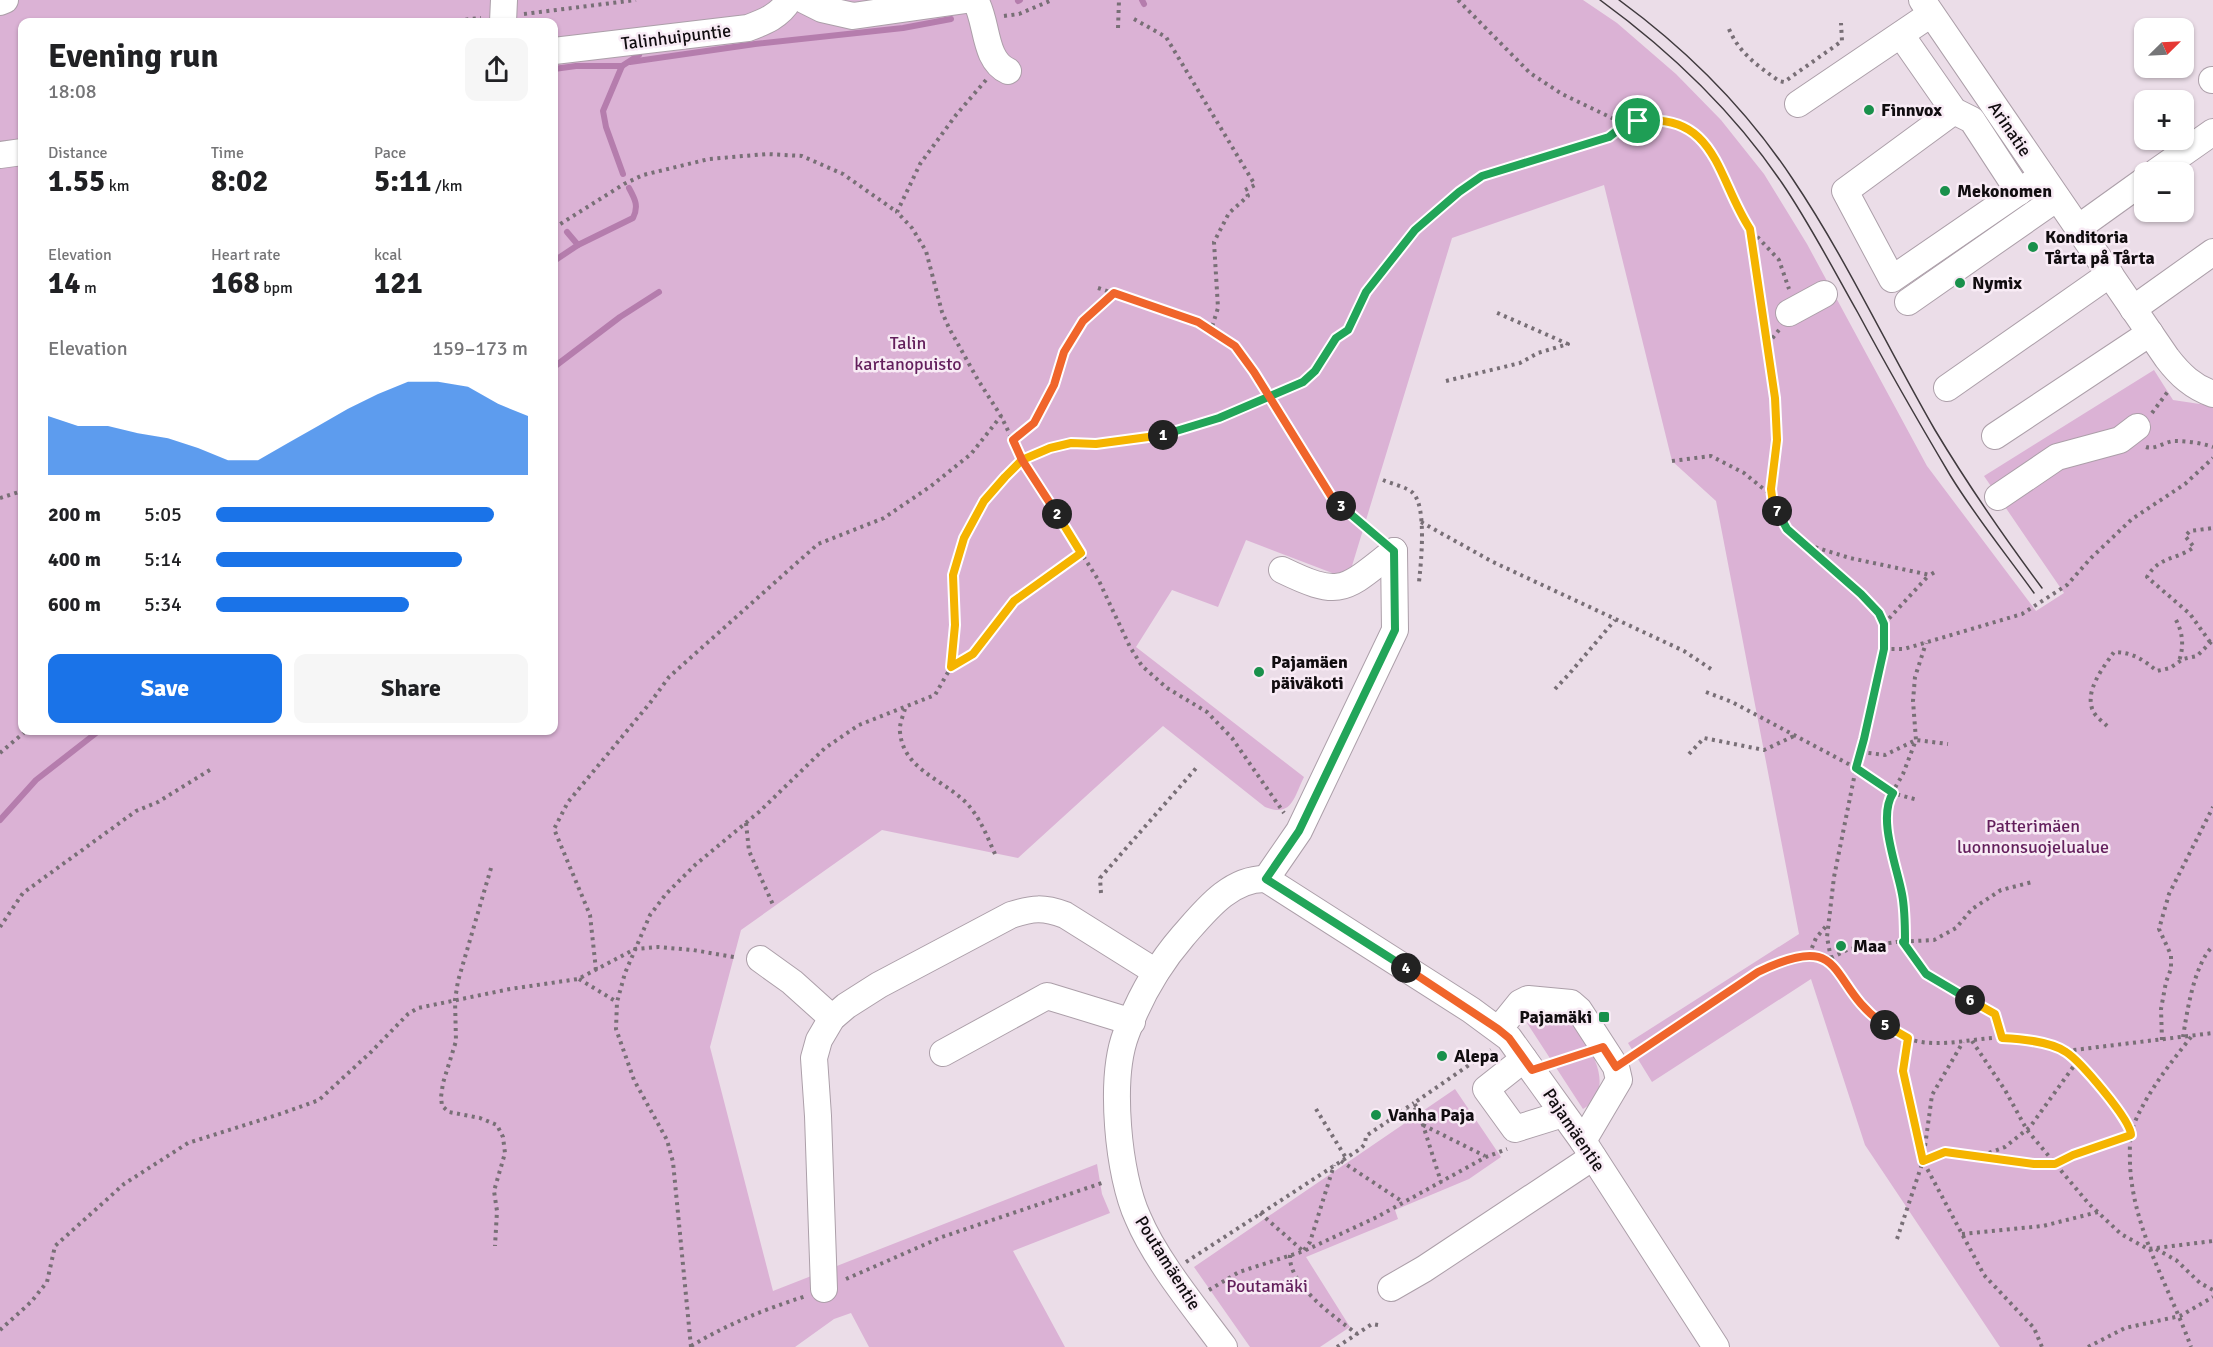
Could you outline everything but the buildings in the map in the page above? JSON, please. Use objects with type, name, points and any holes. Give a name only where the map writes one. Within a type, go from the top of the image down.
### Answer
[{"type":"street","points":[[0,2],[4,0]]},
{"type":"street","name":"Talinhuipuntie","points":[[558,51],[748,28],[776,15],[789,0]]},
{"type":"street","points":[[804,0],[822,9],[853,16],[938,5],[974,6],[994,58],[1000,68],[1008,71]]},
{"type":"street","points":[[1798,104],[1900,35],[1926,7]]},
{"type":"street","name":"Arinatie","points":[[1926,7],[2180,375],[2196,387],[2213,394]]},
{"type":"street","points":[[1900,35],[1954,111],[1972,120],[2019,192]]},
{"type":"street","points":[[1954,111],[1845,191],[1892,279],[2042,176]]},
{"type":"street","points":[[2170,162],[2213,132]]},
{"type":"street","points":[[0,155],[18,153]]},
{"type":"street","points":[[2078,228],[2134,188]]},
{"type":"street","points":[[1908,302],[2057,198]]},
{"type":"street","points":[[2133,309],[2213,252]]},
{"type":"street","points":[[1947,388],[2110,274]]},
{"type":"street","points":[[1789,313],[1824,294]]},
{"type":"street","points":[[1995,436],[2150,333]]},
{"type":"street","points":[[1998,497],[2057,457],[2120,440],[2137,427]]},
{"type":"street","points":[[1282,570],[1312,585],[1334,588],[1356,581],[1394,551]]},
{"type":"street","points":[[1266,879],[1299,831],[1395,630],[1394,551]]},
{"type":"street","name":"Poutamäentie","points":[[1224,1347],[1152,1244],[1138,1218],[1131,1199],[1120,1144],[1118,1079],[1122,1049],[1139,1001],[1156,972],[1180,939],[1206,910],[1226,893],[1250,879],[1266,879]]},
{"type":"street","name":"Pajamäentie","points":[[1266,879],[1495,1040],[1509,1038],[1588,1149],[1716,1347]]},
{"type":"street","points":[[824,1289],[819,1116],[814,1058],[819,1040],[832,1018],[879,985],[1011,915],[1031,909],[1048,909],[1065,915],[1156,972]]},
{"type":"street","points":[[760,959],[792,982],[832,1018]]},
{"type":"street","points":[[943,1053],[1047,996],[1132,1022]]},
{"type":"street","points":[[1391,1288],[1424,1269],[1588,1149],[1619,1080],[1610,1057],[1579,1010],[1570,1003],[1523,1000],[1495,1040]]},
{"type":"street","points":[[1528,1064],[1486,1089],[1515,1130],[1563,1114]]},
{"type":"path","points":[[470,18],[636,0]]},
{"type":"path","points":[[974,6],[1018,14],[1052,0]]},
{"type":"path","points":[[1118,28],[1119,0]]},
{"type":"path","points":[[1458,0],[1530,73],[1572,99],[1614,119],[1628,122],[1655,119],[1669,121],[1696,133],[1722,172],[1738,211],[1750,229],[1779,260],[1789,291],[1789,313],[1783,325],[1767,345]]},
{"type":"path","points":[[1134,19],[1166,37],[1255,185],[1245,190],[1248,196],[1229,213],[1214,242],[1218,308],[1211,330]]},
{"type":"path","points":[[1729,29],[1734,42],[1749,59],[1779,81],[1784,82],[1842,41],[1841,23]]},
{"type":"path","points":[[897,212],[920,164],[956,115],[984,83]]},
{"type":"path","points":[[1107,1182],[942,1237],[824,1289],[724,1326],[691,1347],[673,1162],[667,1140],[634,1080],[616,1029],[617,1002],[625,973],[650,915],[666,894],[695,865],[746,823],[825,748],[859,725],[935,695],[951,667],[955,625],[953,575],[964,538],[984,501],[1022,460],[1050,448],[1071,443],[1096,444],[1164,435],[1219,418],[1303,382],[1315,371],[1336,338],[1348,330],[1366,292],[1415,230],[1459,192],[1482,176],[1609,137],[1628,122]]},
{"type":"path","points":[[558,225],[624,184],[643,175],[709,159],[767,154],[801,156],[843,174],[897,212],[912,228],[927,251],[942,312],[949,328],[1001,416],[1022,460],[1099,581],[1130,647],[1142,666],[1167,688],[1207,712],[1232,738],[1285,815]]},
{"type":"path","points":[[1750,229],[1775,398],[1776,454],[1772,473],[1773,504],[1787,529],[1861,594],[1879,613],[1884,624],[1884,649],[1856,768],[1834,877],[1827,924],[1827,937],[1833,964],[1858,1002],[1881,1023],[1908,1038],[1923,1042],[1944,1044],[2002,1038],[2022,1039],[2065,1051],[2213,1034]]},
{"type":"path","points":[[1098,288],[1198,322],[1235,346],[1331,496],[1394,551]]},
{"type":"path","points":[[1013,440],[1034,423],[1054,385],[1064,352],[1083,321],[1114,293]]},
{"type":"path","points":[[1446,381],[1520,363],[1538,353],[1569,344],[1493,311]]},
{"type":"path","points":[[2180,375],[2155,410],[2137,427],[2142,446],[2151,449],[2172,441],[2213,447]]},
{"type":"path","points":[[596,970],[590,915],[554,829],[568,802],[669,677],[780,576],[818,544],[884,518],[931,486],[971,454],[1001,416]]},
{"type":"path","points":[[1672,461],[1711,456],[1744,473],[1772,495]]},
{"type":"path","points":[[1884,649],[1904,649],[2022,614],[2067,585],[2091,558],[2132,519],[2185,484],[2213,458]]},
{"type":"path","points":[[0,498],[18,492]]},
{"type":"path","points":[[1420,522],[1493,562],[1684,651],[1710,669]]},
{"type":"path","points":[[2107,726],[2093,712],[2092,700],[2094,681],[2114,652],[2126,652],[2144,660],[2157,671],[2197,656],[2212,641],[2190,614],[2146,577],[2153,566],[2167,558],[2184,555],[2194,547],[2185,536],[2190,531],[2213,528]]},
{"type":"path","points":[[1805,545],[1850,558],[1930,575]]},
{"type":"path","points":[[951,667],[973,654],[1014,601],[1081,553]]},
{"type":"path","points":[[1884,624],[1910,593],[1935,572]]},
{"type":"path","points":[[1555,689],[1615,620]]},
{"type":"path","points":[[2176,620],[2180,627],[2183,646],[2179,661]]},
{"type":"path","points":[[1926,643],[1915,677],[1913,701],[1916,740],[1903,774],[1888,800],[1888,836],[1903,896],[1904,942],[1926,974],[1995,1014],[2002,1038]]},
{"type":"path","points":[[1706,692],[1732,702],[1856,768],[1893,793],[1918,800]]},
{"type":"path","points":[[905,708],[900,730],[905,751],[924,773],[963,799],[981,822],[995,854]]},
{"type":"path","points":[[0,753],[21,735]]},
{"type":"path","points":[[1689,754],[1704,738],[1764,750],[1795,736]]},
{"type":"path","points":[[1861,752],[1884,755],[1916,740],[1948,744]]},
{"type":"path","points":[[1101,893],[1100,878],[1198,766]]},
{"type":"path","points":[[0,927],[23,893],[136,811],[158,802],[213,768]]},
{"type":"path","points":[[2162,1040],[2161,1009],[2171,969],[2171,955],[2159,929],[2169,894],[2213,807]]},
{"type":"path","points":[[746,823],[749,851],[774,907]]},
{"type":"path","points":[[491,868],[458,981],[455,1000],[456,1041],[443,1083],[442,1106],[449,1112],[480,1118],[497,1125],[503,1137],[505,1153],[494,1191],[497,1211],[495,1246]]},
{"type":"path","points":[[1831,957],[1849,949],[1934,940],[1956,928],[1972,909],[2001,890],[2032,882]]},
{"type":"path","points":[[1809,955],[1816,938],[1827,924]]},
{"type":"path","points":[[2183,1037],[2187,1012],[2200,966],[2213,946]]},
{"type":"path","points":[[0,1330],[31,1302],[47,1282],[56,1246],[124,1184],[188,1143],[319,1100],[417,1008],[510,989],[578,979],[635,949],[658,947],[734,957]]},
{"type":"path","points":[[1528,1064],[1610,1057],[1779,962],[1809,955],[1822,957],[1833,964]]},
{"type":"path","points":[[578,979],[617,1002]]},
{"type":"path","points":[[2191,1037],[2164,1072],[2145,1102],[2131,1133],[2130,1155],[2131,1181],[2148,1249],[2180,1316],[2191,1347]]},
{"type":"path","points":[[1908,1038],[1903,1071],[1923,1161],[1984,1275],[2034,1328],[2042,1347]]},
{"type":"path","points":[[1186,1263],[1346,1158],[1365,1144],[1366,1136],[1462,1070],[1495,1040]]},
{"type":"path","points":[[1972,1041],[2005,1090],[2027,1130],[2089,1204],[2121,1234],[2148,1249],[2213,1241]]},
{"type":"path","points":[[1897,1239],[1923,1161],[1932,1095],[1963,1042]]},
{"type":"path","points":[[2065,1051],[2121,1111],[2131,1133]]},
{"type":"path","points":[[1978,1157],[2005,1147],[2027,1130],[2076,1063]]},
{"type":"path","points":[[1414,1103],[1418,1109],[1441,1182]]},
{"type":"path","points":[[1316,1109],[1346,1158]]},
{"type":"path","points":[[1400,1113],[1418,1109]]},
{"type":"path","points":[[1422,1125],[1486,1156]]},
{"type":"path","points":[[1923,1161],[1945,1152],[2034,1164],[2055,1164],[2131,1133]]},
{"type":"path","points":[[1206,1294],[1222,1280],[1239,1272],[1304,1251],[1377,1217],[1486,1156],[1516,1146]]},
{"type":"path","points":[[1341,1161],[1403,1202]]},
{"type":"path","points":[[1304,1251],[1310,1242],[1334,1165]]},
{"type":"path","points":[[1962,1234],[2043,1226],[2098,1211]]},
{"type":"path","points":[[1260,1213],[1304,1251]]},
{"type":"path","points":[[2155,1249],[2176,1260],[2200,1283],[2213,1290]]},
{"type":"path","points":[[1290,1256],[1289,1263],[1292,1272],[1301,1285],[1357,1334]]},
{"type":"path","points":[[2088,1347],[2125,1328],[2180,1316],[2213,1297]]},
{"type":"path","points":[[1337,1347],[1372,1324],[1378,1325]]},
{"type":"green space","name":"Talin kartanopuisto","points":[[0,0],[1583,0],[1617,23],[1676,74],[1721,120],[1764,174],[1807,244],[1927,466],[2036,611],[2064,593],[1984,476],[2154,370],[2173,400],[2213,406],[2213,1347],[2000,1347],[1865,1145],[1811,979],[1652,1082],[1628,1043],[1799,934],[1716,501],[1672,461],[1604,185],[1452,238],[1348,579],[1246,540],[1218,607],[1172,590],[1136,647],[1304,777],[1287,808],[1274,810],[1265,807],[1163,726],[1018,858],[882,830],[741,930],[710,1047],[773,1291],[1097,1164],[1102,1194],[1110,1213],[1013,1251],[1065,1347],[869,1347],[851,1313],[834,1319],[795,1347],[0,1347]]},
{"type":"green space","points":[[1546,1013],[1563,1018],[1574,1025],[1595,1060],[1600,1078],[1599,1087],[1597,1095],[1583,1109],[1527,1023],[1537,1015]]},
{"type":"green space","name":"Poutamäki","points":[[1455,1089],[1501,1157],[1469,1179],[1395,1210],[1398,1219],[1306,1257],[1350,1327],[1320,1347],[1250,1347],[1194,1267]]},
{"type":"waterway","points":[[1142,0],[1144,4]]},
{"type":"waterway","points":[[630,62],[755,44],[903,28],[951,19]]},
{"type":"waterway","points":[[623,174],[606,127],[603,111],[622,66],[639,55]]},
{"type":"waterway","points":[[558,68],[622,66]]},
{"type":"waterway","points":[[558,258],[578,245],[633,218],[636,203],[629,188]]},
{"type":"waterway","points":[[567,232],[578,245]]},
{"type":"waterway","points":[[558,364],[620,317],[659,292]]},
{"type":"waterway","points":[[0,820],[36,780],[94,735]]},
{"type":"tram line","points":[[1600,0],[1651,40],[1699,84],[1743,131],[1763,157],[1812,231],[1950,475],[2034,593]]},
{"type":"tram line","points":[[1619,0],[1668,39],[1735,104],[1792,178],[1830,239],[1935,430],[1987,511],[2042,588]]},
{"type":"place","name":"Finnvox","points":[[1869,110]]},
{"type":"place","name":"Mekonomen","points":[[1945,191]]},
{"type":"place","name":"Konditoria Tårta på Tårta","points":[[2033,247]]},
{"type":"place","name":"Nymix","points":[[1960,283]]},
{"type":"place","name":"Pajamäen päiväkoti","points":[[1259,672]]},
{"type":"place","name":"Maa","points":[[1841,946]]},
{"type":"place","name":"Pajamäki","points":[[1604,1017]]},
{"type":"place","name":"Alepa","points":[[1442,1056]]},
{"type":"place","name":"Vanha Paja","points":[[1376,1115]]},
{"type":"route","points":[[1638,121],[1628,122],[1609,137],[1482,176],[1459,192],[1415,230],[1366,292],[1348,330],[1336,338],[1315,371],[1303,382],[1269,398],[1219,418],[1164,435],[1096,444],[1071,443],[1050,448],[1022,460],[984,501],[964,538],[953,575],[955,625],[951,667],[973,654],[1014,601],[1081,553],[1022,460],[1013,440],[1034,423],[1054,385],[1064,352],[1083,321],[1114,293],[1198,322],[1235,346],[1254,372],[1269,398],[1304,455],[1331,496],[1394,551],[1395,630],[1299,831],[1266,879],[1498,1029],[1509,1038],[1532,1070],[1603,1047],[1616,1067],[1758,972],[1779,962],[1809,955],[1822,957],[1833,964],[1858,1002],[1881,1023],[1908,1038],[1903,1071],[1923,1161],[1945,1152],[2034,1164],[2055,1164],[2073,1155],[2131,1135],[2132,1131],[2121,1111],[2065,1051],[2022,1039],[2002,1038],[1995,1014],[1926,974],[1903,942],[1905,942],[1903,896],[1888,836],[1888,800],[1893,793],[1856,768],[1884,649],[1884,624],[1872,604],[1787,529],[1773,504],[1771,489],[1777,440],[1775,398],[1750,229],[1738,211],[1722,172],[1696,133],[1669,121],[1655,119],[1638,121]]},
{"type":"park label","name":"Patterimäen luonnonsuojelualue","points":[[2033,836]]}]
